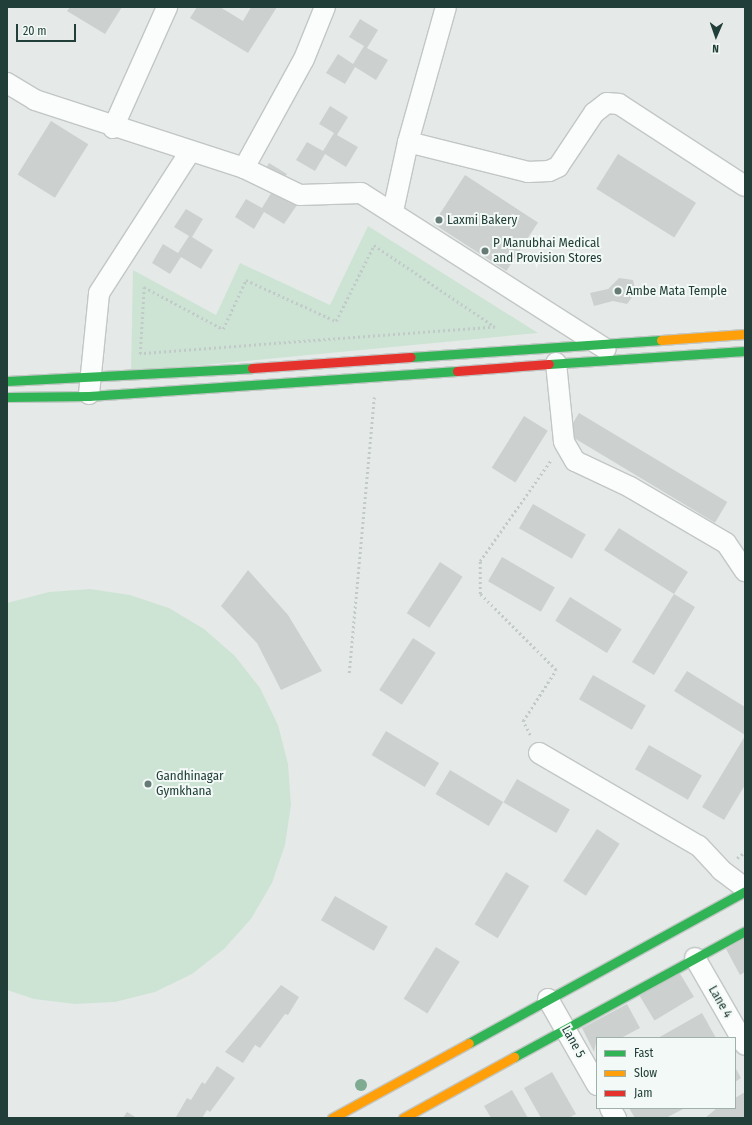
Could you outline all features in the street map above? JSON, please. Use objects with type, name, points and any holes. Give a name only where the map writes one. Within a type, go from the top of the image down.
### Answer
[{"type":"street","points":[[113,128],[167,7]]},
{"type":"street","points":[[244,168],[304,59],[325,7]]},
{"type":"street","points":[[393,211],[408,142],[446,7]]},
{"type":"street","points":[[7,83],[35,100],[113,128],[244,168],[300,195],[361,193],[393,211],[618,357]]},
{"type":"street","points":[[408,142],[528,172],[549,171],[558,167],[594,113],[608,103],[620,104],[745,186]]},
{"type":"street","points":[[90,388],[99,293],[190,152]]},
{"type":"street","points":[[7,381],[90,388],[373,366],[513,357],[595,342],[745,334]]},
{"type":"street","points":[[7,397],[90,388],[373,366],[513,357],[556,363],[618,357],[745,351]]},
{"type":"street","points":[[556,363],[564,442],[575,461],[630,487],[726,543],[745,571]]},
{"type":"street","points":[[332,1118],[745,890],[721,870],[699,846],[539,753]]},
{"type":"street","points":[[394,1084],[403,1099],[407,1116],[745,931]]},
{"type":"street","name":"Lane 4","points":[[695,958],[745,1045]]},
{"type":"street","name":"Lane 5","points":[[548,999],[596,1083]]},
{"type":"street","points":[[611,1109],[616,1118]]},
{"type":"path","points":[[374,245],[495,327],[140,354],[144,287],[223,329],[246,280],[336,321],[374,245]]},
{"type":"path","points":[[350,673],[375,418],[373,366]]},
{"type":"path","points":[[539,753],[523,721],[556,670],[480,594],[480,561],[564,442]]},
{"type":"green space","points":[[368,226],[538,333],[131,372],[133,270],[216,315],[240,263],[330,305]]},
{"type":"green space","name":"Gandhinagar Gymkhana","points":[[90,589],[130,595],[169,608],[204,629],[235,656],[260,688],[278,725],[288,764],[291,805],[285,845],[272,883],[251,919],[224,949],[192,974],[155,992],[115,1002],[75,1004],[34,999],[7,990],[7,603],[49,592]]},
{"type":"building","points":[[70,7],[122,7],[105,34],[67,11]]},
{"type":"building","points":[[197,7],[220,7],[243,21],[251,7],[277,7],[248,53],[190,18]]},
{"type":"building","points":[[360,19],[378,30],[367,48],[388,60],[376,80],[355,67],[345,84],[326,73],[338,54],[353,64],[364,46],[349,37]]},
{"type":"building","points":[[330,106],[348,117],[337,135],[358,147],[346,167],[325,154],[315,171],[296,160],[307,142],[323,151],[334,133],[319,124]]},
{"type":"building","points":[[51,121],[88,144],[55,198],[18,174]]},
{"type":"building","points":[[618,154],[696,203],[674,238],[596,189]]},
{"type":"building","points":[[269,163],[287,174],[275,192],[297,205],[284,224],[264,212],[254,229],[235,217],[246,199],[262,208],[273,190],[258,182]]},
{"type":"building","points":[[465,175],[538,222],[506,271],[433,224]]},
{"type":"building","points":[[186,209],[203,219],[192,237],[213,250],[201,269],[181,257],[170,274],[152,263],[163,244],[178,253],[189,236],[174,227]]},
{"type":"building","name":"Ambe Mata Temple","points":[[619,278],[633,280],[636,292],[627,304],[613,301],[594,306],[590,293],[608,289]]},
{"type":"building","points":[[579,413],[727,502],[715,523],[567,434]]},
{"type":"building","points":[[524,416],[548,431],[515,483],[492,468]]},
{"type":"building","points":[[533,504],[586,534],[572,559],[519,528]]},
{"type":"building","points":[[619,528],[688,572],[674,594],[604,550]]},
{"type":"building","points":[[502,557],[555,588],[541,612],[488,581]]},
{"type":"building","points":[[440,562],[463,577],[429,628],[407,613]]},
{"type":"building","points":[[248,570],[288,615],[322,671],[281,690],[257,643],[221,606]]},
{"type":"building","points":[[674,594],[695,607],[654,675],[632,662]]},
{"type":"building","points":[[570,597],[622,629],[607,653],[555,621]]},
{"type":"building","points":[[413,638],[436,653],[402,705],[379,690]]},
{"type":"building","points":[[687,671],[745,707],[745,735],[674,691]]},
{"type":"building","points":[[593,675],[646,706],[632,730],[579,699]]},
{"type":"building","points":[[386,731],[439,763],[425,787],[372,755]]},
{"type":"building","points":[[745,736],[745,785],[724,820],[702,807]]},
{"type":"building","points":[[649,745],[702,776],[688,800],[635,769]]},
{"type":"building","points":[[450,770],[503,802],[489,826],[436,794]]},
{"type":"building","points":[[517,779],[570,809],[556,833],[504,802]]},
{"type":"building","points":[[597,829],[620,844],[586,896],[563,881]]},
{"type":"building","points":[[506,872],[529,886],[498,938],[475,924]]},
{"type":"building","points":[[335,896],[388,926],[374,951],[321,920]]},
{"type":"building","points":[[745,938],[745,972],[740,975],[726,949]]},
{"type":"building","points":[[436,947],[460,962],[427,1014],[404,999]]},
{"type":"building","points":[[679,972],[694,997],[655,1021],[640,996]]},
{"type":"building","points":[[281,985],[299,997],[288,1015],[285,1014],[260,1048],[255,1045],[243,1063],[225,1052]]},
{"type":"building","points":[[627,1004],[640,1028],[623,1037],[596,1037],[594,1052],[582,1028]]},
{"type":"building","points":[[702,1013],[715,1037],[660,1037]]},
{"type":"building","points":[[217,1066],[235,1078],[210,1112],[207,1110],[202,1118],[171,1118],[176,1117],[187,1098],[191,1100],[202,1082],[205,1084]]},
{"type":"building","points":[[736,1069],[741,1078],[736,1081]]},
{"type":"building","points":[[552,1072],[576,1114],[569,1118],[541,1118],[524,1088]]},
{"type":"building","points":[[512,1090],[528,1118],[491,1118],[484,1106]]},
{"type":"building","points":[[745,1092],[745,1118],[705,1118],[716,1109],[736,1109],[736,1097]]},
{"type":"building","points":[[630,1109],[683,1109],[666,1118],[635,1118]]},
{"type":"building","points":[[127,1112],[137,1118],[123,1118]]},
{"type":"traffic: fast","points":[[411,357],[661,340]]},
{"type":"traffic: fast","points":[[549,364],[745,351]]},
{"type":"traffic: fast","points":[[7,381],[252,368]]},
{"type":"traffic: fast","points":[[7,397],[89,396],[457,371]]},
{"type":"traffic: fast","points":[[469,1043],[745,891]]},
{"type":"traffic: fast","points":[[514,1057],[745,931]]},
{"type":"traffic: slow","points":[[661,340],[745,334]]},
{"type":"traffic: slow","points":[[332,1118],[469,1043]]},
{"type":"traffic: slow","points":[[403,1118],[514,1057]]},
{"type":"traffic: jam","points":[[252,368],[411,357]]},
{"type":"traffic: jam","points":[[457,371],[549,364]]},
{"type":"place","name":"Laxmi Bakery","points":[[439,220]]},
{"type":"place","name":"P Manubhai Medical and Provision Stores","points":[[485,251]]},
{"type":"place","name":"Ambe Mata Temple","points":[[618,291]]},
{"type":"place","name":"Gandhinagar Gymkhana","points":[[148,784]]}]
